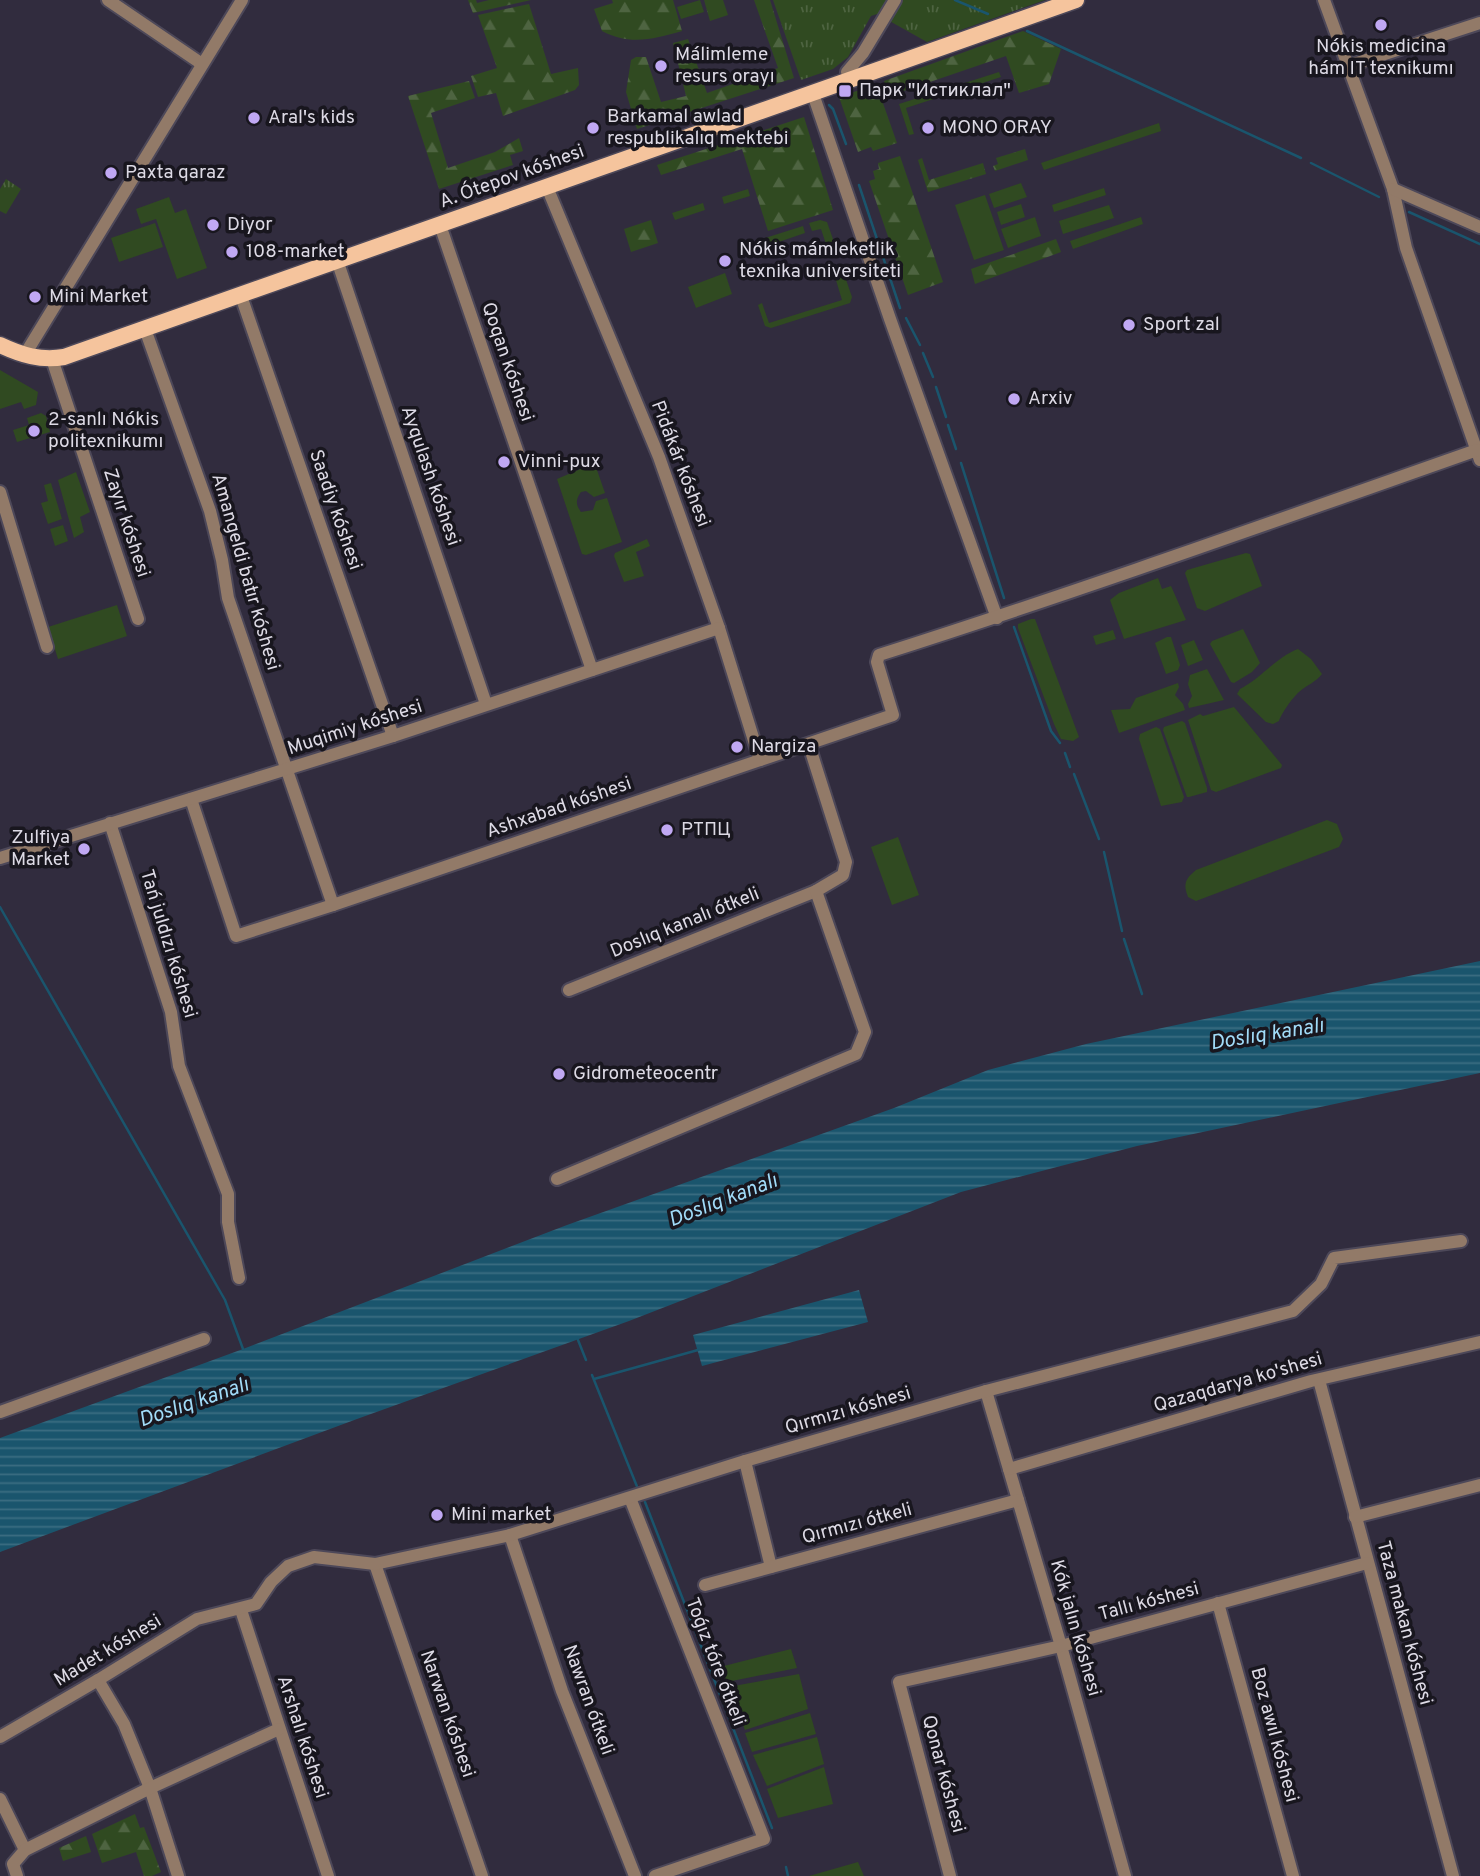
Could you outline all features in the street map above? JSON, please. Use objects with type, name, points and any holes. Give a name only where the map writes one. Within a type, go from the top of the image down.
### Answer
[{"type":"main road","name":"A. Ótepov kóshesi","points":[[0,345],[24,356],[52,359],[64,357],[1076,0]]},
{"type":"street","points":[[108,0],[202,64]]},
{"type":"street","points":[[24,356],[242,0]]},
{"type":"street","points":[[847,72],[863,53],[895,0]]},
{"type":"street","points":[[813,94],[997,618],[1478,455],[1406,248],[1393,190],[1324,0]]},
{"type":"street","points":[[1348,66],[1480,23]]},
{"type":"street","name":"Pidákár kóshesi","points":[[547,187],[659,457],[719,628],[760,760]]},
{"type":"street","points":[[1393,190],[1480,227]]},
{"type":"street","name":"Qoqan kóshesi","points":[[440,225],[592,670]]},
{"type":"street","name":"Ayqulash kóshesi","points":[[337,260],[486,704]]},
{"type":"street","name":"Saadiy kóshesi","points":[[241,296],[393,736]]},
{"type":"street","name":"Amangeldi batır kóshesi","points":[[145,329],[210,511],[228,598],[333,905]]},
{"type":"street","name":"Zayır kóshesi","points":[[52,359],[138,619]]},
{"type":"street","points":[[0,492],[47,647]]},
{"type":"street","name":"Ashxabad kóshesi","points":[[191,799],[236,936],[893,715],[877,662],[879,655],[997,618]]},
{"type":"street","name":"Muqimiy kóshesi","points":[[0,858],[393,736],[719,628]]},
{"type":"street","name":"Doslıq kanalı ótkeli","points":[[569,990],[816,891],[844,875],[846,862],[809,745]]},
{"type":"street","name":"Tań juldızı kóshesi","points":[[110,823],[172,1012],[178,1066],[228,1194],[228,1222],[239,1278]]},
{"type":"street","points":[[557,1179],[856,1054],[865,1032],[816,891]]},
{"type":"street","name":"Qırmızı kóshesi","points":[[241,1610],[256,1605],[288,1566],[314,1557],[374,1564],[510,1535],[745,1461],[986,1391],[1293,1311],[1321,1284],[1334,1258],[1461,1241]]},
{"type":"street","points":[[1,1409],[204,1339]]},
{"type":"street","name":"Qazaqdarya ko'shesi","points":[[1009,1469],[1318,1380],[1480,1342]]},
{"type":"street","name":"Taza makan kóshesi","points":[[1318,1380],[1454,1876]]},
{"type":"street","name":"Kók jalın kóshesi","points":[[986,1391],[1125,1876]]},
{"type":"street","points":[[745,1461],[771,1567]]},
{"type":"street","points":[[1355,1517],[1480,1485]]},
{"type":"street","name":"Toǵız tóre ótkeli","points":[[629,1498],[764,1839],[655,1876]]},
{"type":"street","name":"Qırmızı ótkeli","points":[[705,1586],[1018,1500]]},
{"type":"street","name":"Nawran ótkeli","points":[[510,1535],[562,1691],[635,1876]]},
{"type":"street","name":"Tallı kóshesi","points":[[899,1682],[1061,1646],[1367,1563]]},
{"type":"street","name":"Narwan kóshesi","points":[[374,1564],[482,1876]]},
{"type":"street","name":"Boz awıl kóshesi","points":[[1218,1603],[1293,1876]]},
{"type":"street","name":"Madet kóshesi","points":[[0,1737],[99,1681],[197,1619],[241,1610]]},
{"type":"street","name":"Arshalı kóshesi","points":[[241,1610],[328,1876]]},
{"type":"street","points":[[99,1681],[124,1724],[150,1788],[178,1876]]},
{"type":"street","name":"Qonar kóshesi","points":[[899,1682],[950,1876]]},
{"type":"street","points":[[17,1876],[13,1864],[25,1850],[150,1788],[279,1729]]},
{"type":"street","points":[[0,1800],[25,1850]]},
{"type":"green space","points":[[468,0],[476,0],[477,3],[489,0],[531,0],[473,13]]},
{"type":"green space","points":[[612,0],[673,0],[682,31],[642,40],[612,36],[602,31],[594,9],[613,3]]},
{"type":"green space","points":[[700,0],[704,12],[681,19],[677,7]]},
{"type":"green space","points":[[704,0],[723,0],[728,15],[710,21]]},
{"type":"green space","points":[[754,0],[770,0],[794,78],[637,129],[626,92],[631,60],[636,57],[646,57],[661,102],[686,96],[673,43],[688,39],[707,93],[778,68]]},
{"type":"green space","points":[[773,0],[1045,0],[927,42],[877,14],[871,16],[848,57],[833,69],[801,80]]},
{"type":"green space","points":[[529,4],[551,74],[578,68],[579,85],[575,90],[503,116],[496,93],[478,97],[471,76],[497,68],[478,15]]},
{"type":"green space","points":[[1023,31],[1061,49],[1049,84],[1019,93],[1006,56],[889,96],[884,81]]},
{"type":"green space","points":[[999,72],[1001,77],[906,108],[914,134],[909,135],[899,104]]},
{"type":"green space","points":[[469,81],[475,98],[431,113],[448,168],[495,152],[519,138],[523,151],[510,155],[513,165],[439,189],[408,96]]},
{"type":"green space","points":[[874,85],[875,90],[878,89],[897,143],[873,151],[871,147],[858,152],[839,97]]},
{"type":"green space","points":[[804,117],[833,210],[768,231],[742,149],[661,175],[657,165]]},
{"type":"green space","points":[[1159,123],[1161,131],[1044,170],[1041,163]]},
{"type":"green space","points":[[1025,149],[1028,160],[995,171],[993,166],[998,164],[996,158]]},
{"type":"green space","points":[[900,156],[943,282],[908,295],[869,181],[875,179],[873,171],[879,169],[878,163]]},
{"type":"green space","points":[[922,158],[929,180],[983,163],[986,174],[928,192],[918,160]]},
{"type":"green space","points":[[6,179],[21,189],[6,214],[0,211],[0,189]]},
{"type":"green space","points":[[1021,183],[1027,197],[994,208],[989,194]]},
{"type":"green space","points":[[1104,188],[1106,195],[1054,212],[1052,205]]},
{"type":"green space","points":[[748,189],[750,196],[724,204],[722,197]]},
{"type":"green space","points":[[985,195],[1004,250],[974,260],[955,205]]},
{"type":"green space","points":[[169,197],[175,213],[186,209],[207,268],[177,279],[156,219],[141,224],[136,209]]},
{"type":"green space","points":[[703,203],[705,210],[675,220],[672,213]]},
{"type":"green space","points":[[1021,204],[1025,217],[1001,225],[997,212]]},
{"type":"green space","points":[[1109,205],[1114,218],[1063,234],[1059,221]]},
{"type":"green space","points":[[1035,217],[1041,236],[1008,248],[1001,229]]},
{"type":"green space","points":[[1141,217],[1143,224],[1073,249],[1070,241]]},
{"type":"green space","points":[[651,220],[658,243],[631,252],[624,229]]},
{"type":"green space","points":[[820,220],[827,222],[834,242],[826,244],[821,229],[812,231],[809,223]]},
{"type":"green space","points":[[155,223],[163,247],[119,262],[111,238]]},
{"type":"green space","points":[[803,226],[805,233],[764,247],[762,239]]},
{"type":"green space","points":[[1056,239],[1061,252],[975,284],[971,269]]},
{"type":"green space","points":[[841,265],[852,297],[850,303],[771,328],[765,326],[758,305],[762,303],[769,323],[842,300],[832,267]]},
{"type":"green space","points":[[725,273],[732,294],[696,308],[688,287]]},
{"type":"green space","points":[[0,370],[38,392],[36,405],[24,409],[21,402],[0,409]]},
{"type":"green space","points":[[41,413],[46,416],[50,432],[17,442],[13,430],[29,425],[27,418]]},
{"type":"green space","points":[[592,464],[597,470],[605,493],[594,497],[586,491],[581,492],[577,500],[578,507],[581,512],[593,510],[596,501],[607,498],[622,542],[586,555],[582,554],[557,479]]},
{"type":"green space","points":[[76,472],[90,512],[80,517],[84,532],[74,538],[58,480]]},
{"type":"green space","points":[[51,483],[62,519],[48,524],[41,503],[48,501],[44,485]]},
{"type":"green space","points":[[63,525],[68,541],[55,546],[50,529]]},
{"type":"green space","points":[[647,539],[650,546],[636,552],[644,576],[624,582],[615,553]]},
{"type":"green space","points":[[1250,554],[1262,586],[1205,611],[1197,608],[1185,573],[1187,570]]},
{"type":"green space","points":[[1158,578],[1162,589],[1171,586],[1186,620],[1124,639],[1110,600],[1119,593]]},
{"type":"green space","points":[[117,605],[127,636],[58,659],[48,627]]},
{"type":"green space","points":[[1035,619],[1079,737],[1073,741],[1061,739],[1018,628],[1018,624]]},
{"type":"green space","points":[[1243,629],[1260,663],[1252,672],[1234,683],[1210,644]]},
{"type":"green space","points":[[1113,630],[1116,639],[1096,645],[1093,636]]},
{"type":"green space","points":[[1171,637],[1180,665],[1178,670],[1166,674],[1155,643]]},
{"type":"green space","points":[[1194,640],[1203,660],[1188,666],[1181,645]]},
{"type":"green space","points":[[1298,649],[1311,659],[1322,674],[1296,694],[1279,721],[1273,724],[1266,722],[1237,694],[1283,657]]},
{"type":"green space","points":[[1207,669],[1224,700],[1189,708],[1192,696],[1188,684],[1190,675]]},
{"type":"green space","points":[[1178,683],[1175,695],[1185,710],[1119,733],[1111,710],[1130,709],[1136,698]]},
{"type":"green space","points":[[1234,707],[1282,765],[1281,768],[1216,792],[1211,790],[1188,720],[1200,714],[1203,716]]},
{"type":"green space","points":[[1182,721],[1185,723],[1207,788],[1207,792],[1189,797],[1163,730],[1164,727]]},
{"type":"green space","points":[[1156,727],[1160,729],[1184,797],[1182,802],[1161,806],[1139,739],[1140,734]]},
{"type":"green space","points":[[1327,820],[1337,824],[1343,839],[1339,847],[1196,901],[1188,897],[1186,882],[1196,870]]},
{"type":"green space","points":[[898,837],[919,895],[892,905],[871,847]]},
{"type":"green space","points":[[791,1649],[797,1668],[727,1682],[720,1667]]},
{"type":"green space","points":[[799,1674],[808,1709],[745,1730],[728,1687]]},
{"type":"green space","points":[[810,1713],[816,1734],[752,1752],[745,1733]]},
{"type":"green space","points":[[817,1737],[824,1764],[767,1786],[753,1755]]},
{"type":"green space","points":[[824,1767],[833,1804],[778,1818],[767,1789]]},
{"type":"green space","points":[[135,1814],[140,1828],[144,1827],[161,1872],[152,1876],[144,1876],[136,1852],[102,1863],[92,1834]]},
{"type":"green space","points":[[86,1836],[91,1852],[63,1861],[59,1848]]},
{"type":"green space","points":[[858,1862],[864,1876],[809,1876]]},
{"type":"water","name":"Doslıq kanalı","points":[[1480,961],[1480,1073],[1137,1146],[961,1192],[629,1321],[0,1552],[0,1438],[243,1349],[567,1225],[894,1108],[988,1070],[1086,1044]]},
{"type":"water","points":[[859,1290],[868,1322],[702,1366],[693,1335]]},
{"type":"waterway","points":[[955,0],[988,14]]},
{"type":"waterway","points":[[1027,31],[1301,158]]},
{"type":"waterway","points":[[829,105],[846,144]]},
{"type":"waterway","points":[[1311,163],[1379,197]]},
{"type":"waterway","points":[[859,185],[900,308]]},
{"type":"waterway","points":[[1409,212],[1480,244]]},
{"type":"waterway","points":[[906,318],[920,345]]},
{"type":"waterway","points":[[923,353],[933,377]]},
{"type":"waterway","points":[[936,387],[946,417]]},
{"type":"waterway","points":[[948,425],[956,449]]},
{"type":"waterway","points":[[961,463],[1004,598]]},
{"type":"waterway","points":[[1014,627],[1051,731],[1060,743]]},
{"type":"waterway","points":[[1065,753],[1070,767]]},
{"type":"waterway","points":[[1074,774],[1099,839]]},
{"type":"waterway","points":[[1104,852],[1122,931]]},
{"type":"waterway","points":[[0,907],[225,1300],[243,1349]]},
{"type":"waterway","points":[[1124,939],[1142,994]]},
{"type":"waterway","points":[[578,1340],[586,1360]]},
{"type":"waterway","points":[[594,1379],[698,1350]]},
{"type":"waterway","points":[[592,1375],[638,1489]]},
{"type":"waterway","points":[[645,1502],[772,1828]]},
{"type":"waterway","points":[[786,1867],[788,1876]]},
{"type":"place","name":"Nókis medicina hám IT texnikumı","points":[[1381,25]]},
{"type":"place","name":"Málimleme resurs orayı","points":[[661,66]]},
{"type":"place","name":"Парк \"Истиклал\"","points":[[845,91]]},
{"type":"place","name":"Aral's kids","points":[[254,118]]},
{"type":"place","name":"Barkamal awlad respublikalıq mektebi","points":[[593,128]]},
{"type":"place","name":"MONO ORAY","points":[[928,128]]},
{"type":"place","name":"Paxta qaraz","points":[[111,173]]},
{"type":"place","name":"Diyor","points":[[213,225]]},
{"type":"place","name":"108-market","points":[[232,252]]},
{"type":"place","name":"Nókis mámleketlik texnika universiteti","points":[[725,261]]},
{"type":"place","name":"Mini Market","points":[[35,297]]},
{"type":"place","name":"Sport zal","points":[[1129,325]]},
{"type":"place","name":"Arxiv","points":[[1014,399]]},
{"type":"place","name":"2-sanlı Nókis politexnikumı","points":[[34,431]]},
{"type":"place","name":"Vinni-pux","points":[[504,462]]},
{"type":"place","name":"Nargiza","points":[[737,747]]},
{"type":"place","name":"РТПЦ","points":[[667,830]]},
{"type":"place","name":"Zulfiya Market","points":[[84,849]]},
{"type":"place","name":"Gidrometeocentr","points":[[559,1074]]},
{"type":"place","name":"Mini market","points":[[437,1515]]}]
